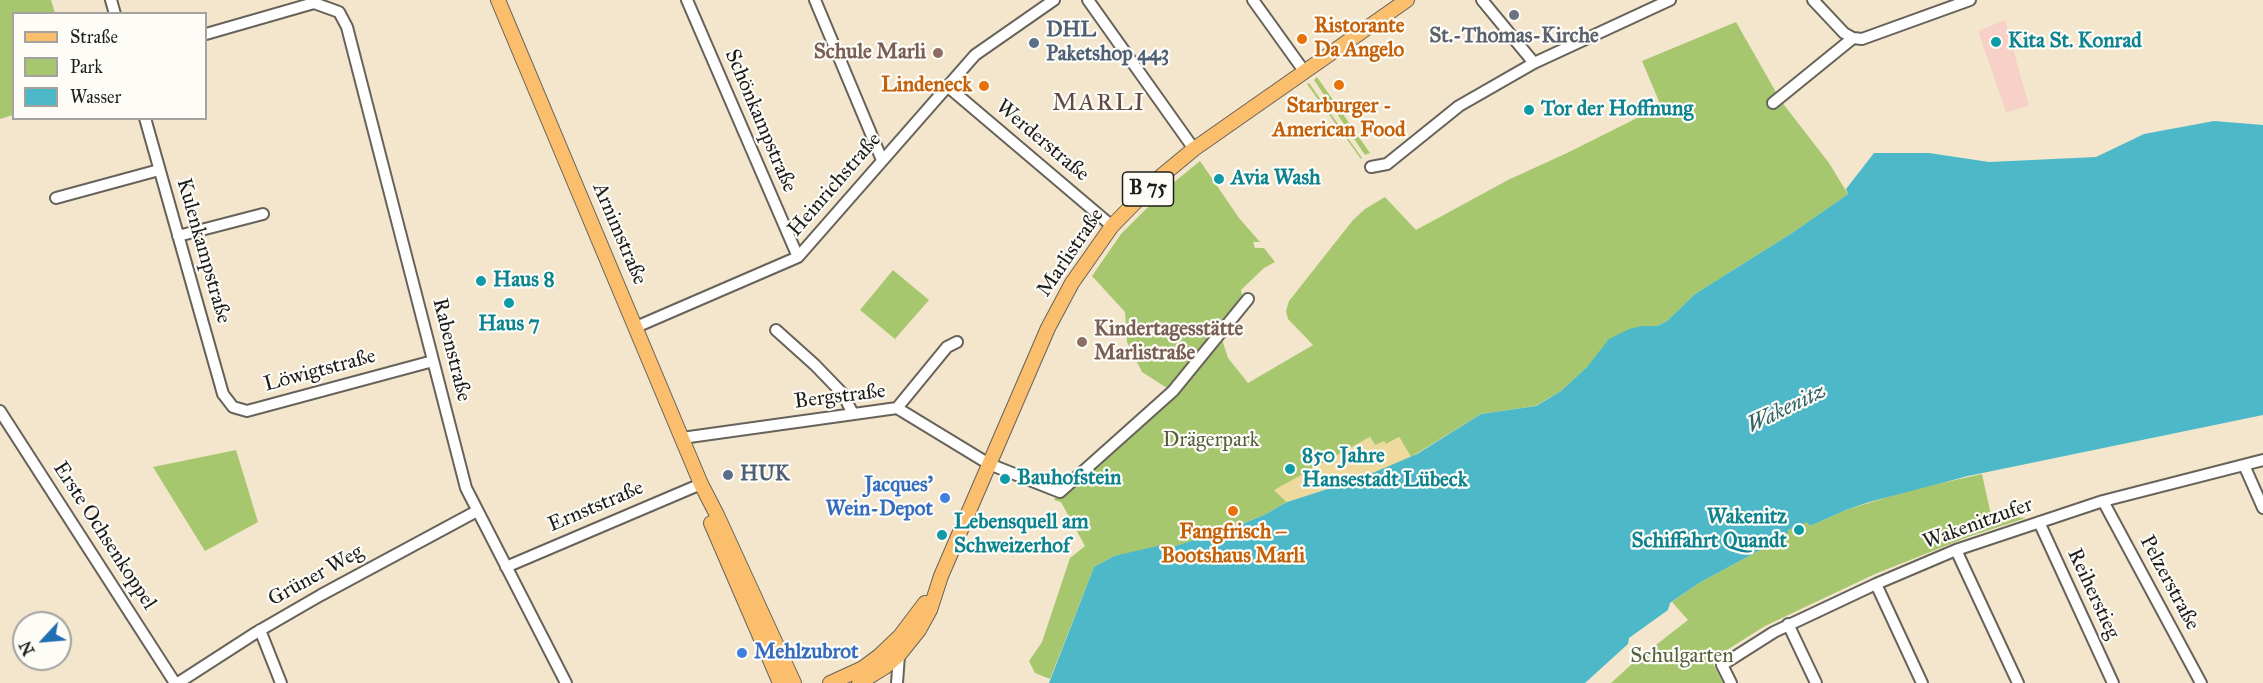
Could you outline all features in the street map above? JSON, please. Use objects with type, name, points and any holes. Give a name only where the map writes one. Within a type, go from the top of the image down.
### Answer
[{"type":"main road","name":"Arnimstraße","points":[[498,0],[701,484],[794,683]]},
{"type":"main road","name":"Marlistraße","points":[[914,627],[941,576],[1048,328],[1072,283],[1112,226],[1159,178],[1194,149],[1407,0]]},
{"type":"main road","name":"Arnimstraße","points":[[701,484],[710,520],[780,683]]},
{"type":"main road","name":"B 75","points":[[859,683],[885,667],[899,655],[914,627]]},
{"type":"main road","name":"B 75","points":[[830,683],[863,668],[914,627]]},
{"type":"street","name":"Schönkampstraße","points":[[687,0],[798,257]]},
{"type":"street","points":[[815,0],[882,160]]},
{"type":"street","name":"Heinrichstraße","points":[[636,327],[798,257],[975,56],[1054,0]]},
{"type":"street","points":[[1088,0],[1194,149]]},
{"type":"street","points":[[1254,0],[1304,71]]},
{"type":"street","points":[[1482,0],[1534,63]]},
{"type":"street","points":[[1371,167],[1387,164],[1459,106],[1534,63],[1670,0]]},
{"type":"street","points":[[1813,0],[1844,33],[1853,38],[1862,39],[1970,0]]},
{"type":"street","name":"Rabenstraße","points":[[207,34],[314,3],[339,12],[347,27],[466,488],[566,683]]},
{"type":"street","points":[[1773,103],[1853,38]]},
{"type":"street","name":"Werderstraße","points":[[947,86],[1112,226]]},
{"type":"street","name":"Kulenkampstraße","points":[[146,120],[223,394]]},
{"type":"street","points":[[56,198],[159,170]]},
{"type":"street","points":[[178,236],[263,214]]},
{"type":"street","name":"Bergstraße","points":[[682,438],[897,408],[988,464],[1060,492],[1173,391],[1248,299]]},
{"type":"street","points":[[776,330],[843,394],[853,414]]},
{"type":"street","points":[[897,408],[947,347],[957,342]]},
{"type":"street","name":"Löwigtstraße","points":[[223,394],[233,407],[247,411],[433,360]]},
{"type":"street","name":"Erste Ochsenkoppel","points":[[0,411],[176,683]]},
{"type":"street","name":"Wakenitzufer","points":[[1731,683],[1722,665],[1788,624],[1956,550],[2103,501],[2263,460]]},
{"type":"street","points":[[2244,465],[2263,508]]},
{"type":"street","name":"Ernststraße","points":[[506,567],[701,484]]},
{"type":"street","name":"Pelzerstraße","points":[[2103,501],[2200,683]]},
{"type":"street","name":"Grüner Weg","points":[[176,683],[260,630],[477,511]]},
{"type":"street","name":"Reiherstieg","points":[[2038,522],[2113,683]]},
{"type":"street","points":[[1956,550],[2018,683]]},
{"type":"street","points":[[1876,584],[1923,683]]},
{"type":"street","points":[[1788,624],[1816,683]]},
{"type":"street","points":[[260,630],[281,683]]},
{"type":"street","points":[[897,683],[899,655]]},
{"type":"shaded area","points":[[2005,20],[2029,106],[2006,112],[1978,31]]},
{"type":"green space","points":[[0,0],[51,0],[55,12],[12,12],[12,115],[0,119]]},
{"type":"green space","name":"Drägerpark","points":[[1736,22],[1781,101],[1829,163],[1848,194],[1792,233],[1695,294],[1667,321],[1657,326],[1642,326],[1587,367],[1561,391],[1535,406],[1481,414],[1411,457],[1399,437],[1385,445],[1375,445],[1370,437],[1275,491],[1287,502],[1264,515],[1213,535],[1165,549],[1114,556],[1094,567],[1050,679],[1035,673],[1029,661],[1042,642],[1070,558],[1085,546],[1061,502],[1054,500],[1062,486],[1167,388],[1142,372],[1127,342],[1125,312],[1092,276],[1121,234],[1168,187],[1200,161],[1239,218],[1260,242],[1253,242],[1255,248],[1264,248],[1275,262],[1264,268],[1241,290],[1242,295],[1219,330],[1228,358],[1248,383],[1313,345],[1288,319],[1286,311],[1289,301],[1353,220],[1365,209],[1385,197],[1416,230],[1508,180],[1661,106],[1642,61]]},
{"type":"green space","points":[[1317,77],[1370,153],[1365,155],[1314,80]]},
{"type":"green space","points":[[1309,83],[1362,158],[1361,159],[1307,84]]},
{"type":"green space","points":[[893,270],[929,300],[895,339],[860,310]]},
{"type":"green space","points":[[236,450],[258,522],[205,551],[153,467]]},
{"type":"green space","name":"Schulgarten","points":[[1982,474],[1991,515],[2026,518],[1968,537],[1875,574],[1765,626],[1711,660],[1723,683],[1611,683],[1688,620],[1672,602],[1699,583],[1775,542],[1774,539],[1788,533],[1788,530],[1807,521],[1810,526],[1846,510],[1910,490]]},
{"type":"sand","points":[[1370,437],[1375,445],[1384,441],[1386,444],[1399,437],[1411,457],[1356,480],[1287,502],[1274,490]]},
{"type":"water","name":"Wakenitz","points":[[2214,121],[2263,125],[2263,415],[1968,476],[1869,502],[1810,526],[1807,522],[1788,530],[1788,533],[1774,539],[1775,542],[1699,583],[1670,603],[1668,610],[1629,638],[1628,644],[1585,683],[1049,683],[1094,567],[1114,556],[1162,545],[1166,549],[1232,528],[1264,515],[1287,502],[1356,480],[1417,454],[1481,414],[1536,406],[1561,391],[1587,367],[1609,339],[1629,329],[1657,326],[1667,321],[1695,294],[1792,233],[1848,194],[1846,189],[1874,153],[1929,153],[1989,162],[2096,157],[2144,134]]},
{"type":"place","name":"St.-Thomas-Kirche","points":[[1514,15]]},
{"type":"place","name":"Ristorante Da Angelo","points":[[1302,39]]},
{"type":"place","name":"Kita St. Konrad","points":[[1996,42]]},
{"type":"place","name":"DHL Paketshop 443","points":[[1034,43]]},
{"type":"place","name":"Schule Marli","points":[[938,53]]},
{"type":"place","name":"Starburger - American Food","points":[[1339,85]]},
{"type":"place","name":"Lindeneck","points":[[984,86]]},
{"type":"place","name":"Tor der Hoffnung","points":[[1529,110]]},
{"type":"place","name":"Avia Wash","points":[[1219,179]]},
{"type":"place","name":"Haus 8","points":[[481,281]]},
{"type":"place","name":"Haus 7","points":[[509,303]]},
{"type":"place","name":"Kindertagesstätte Marlistraße","points":[[1082,342]]},
{"type":"place","name":"850 Jahre Hansestadt Lübeck","points":[[1290,469]]},
{"type":"place","name":"HUK","points":[[728,475]]},
{"type":"place","name":"Bauhofstein","points":[[1005,479]]},
{"type":"place","name":"Jacques' Wein-Depot","points":[[945,498]]},
{"type":"place","name":"Fangfrisch – Bootshaus Marli","points":[[1233,511]]},
{"type":"place","name":"Wakenitz Schiffahrt Quandt","points":[[1799,530]]},
{"type":"place","name":"Lebensquell am Schweizerhof","points":[[942,535]]},
{"type":"place","name":"Mehlzubrot","points":[[742,653]]},
{"type":"district","name":"MARLI","points":[[1099,104]]}]
